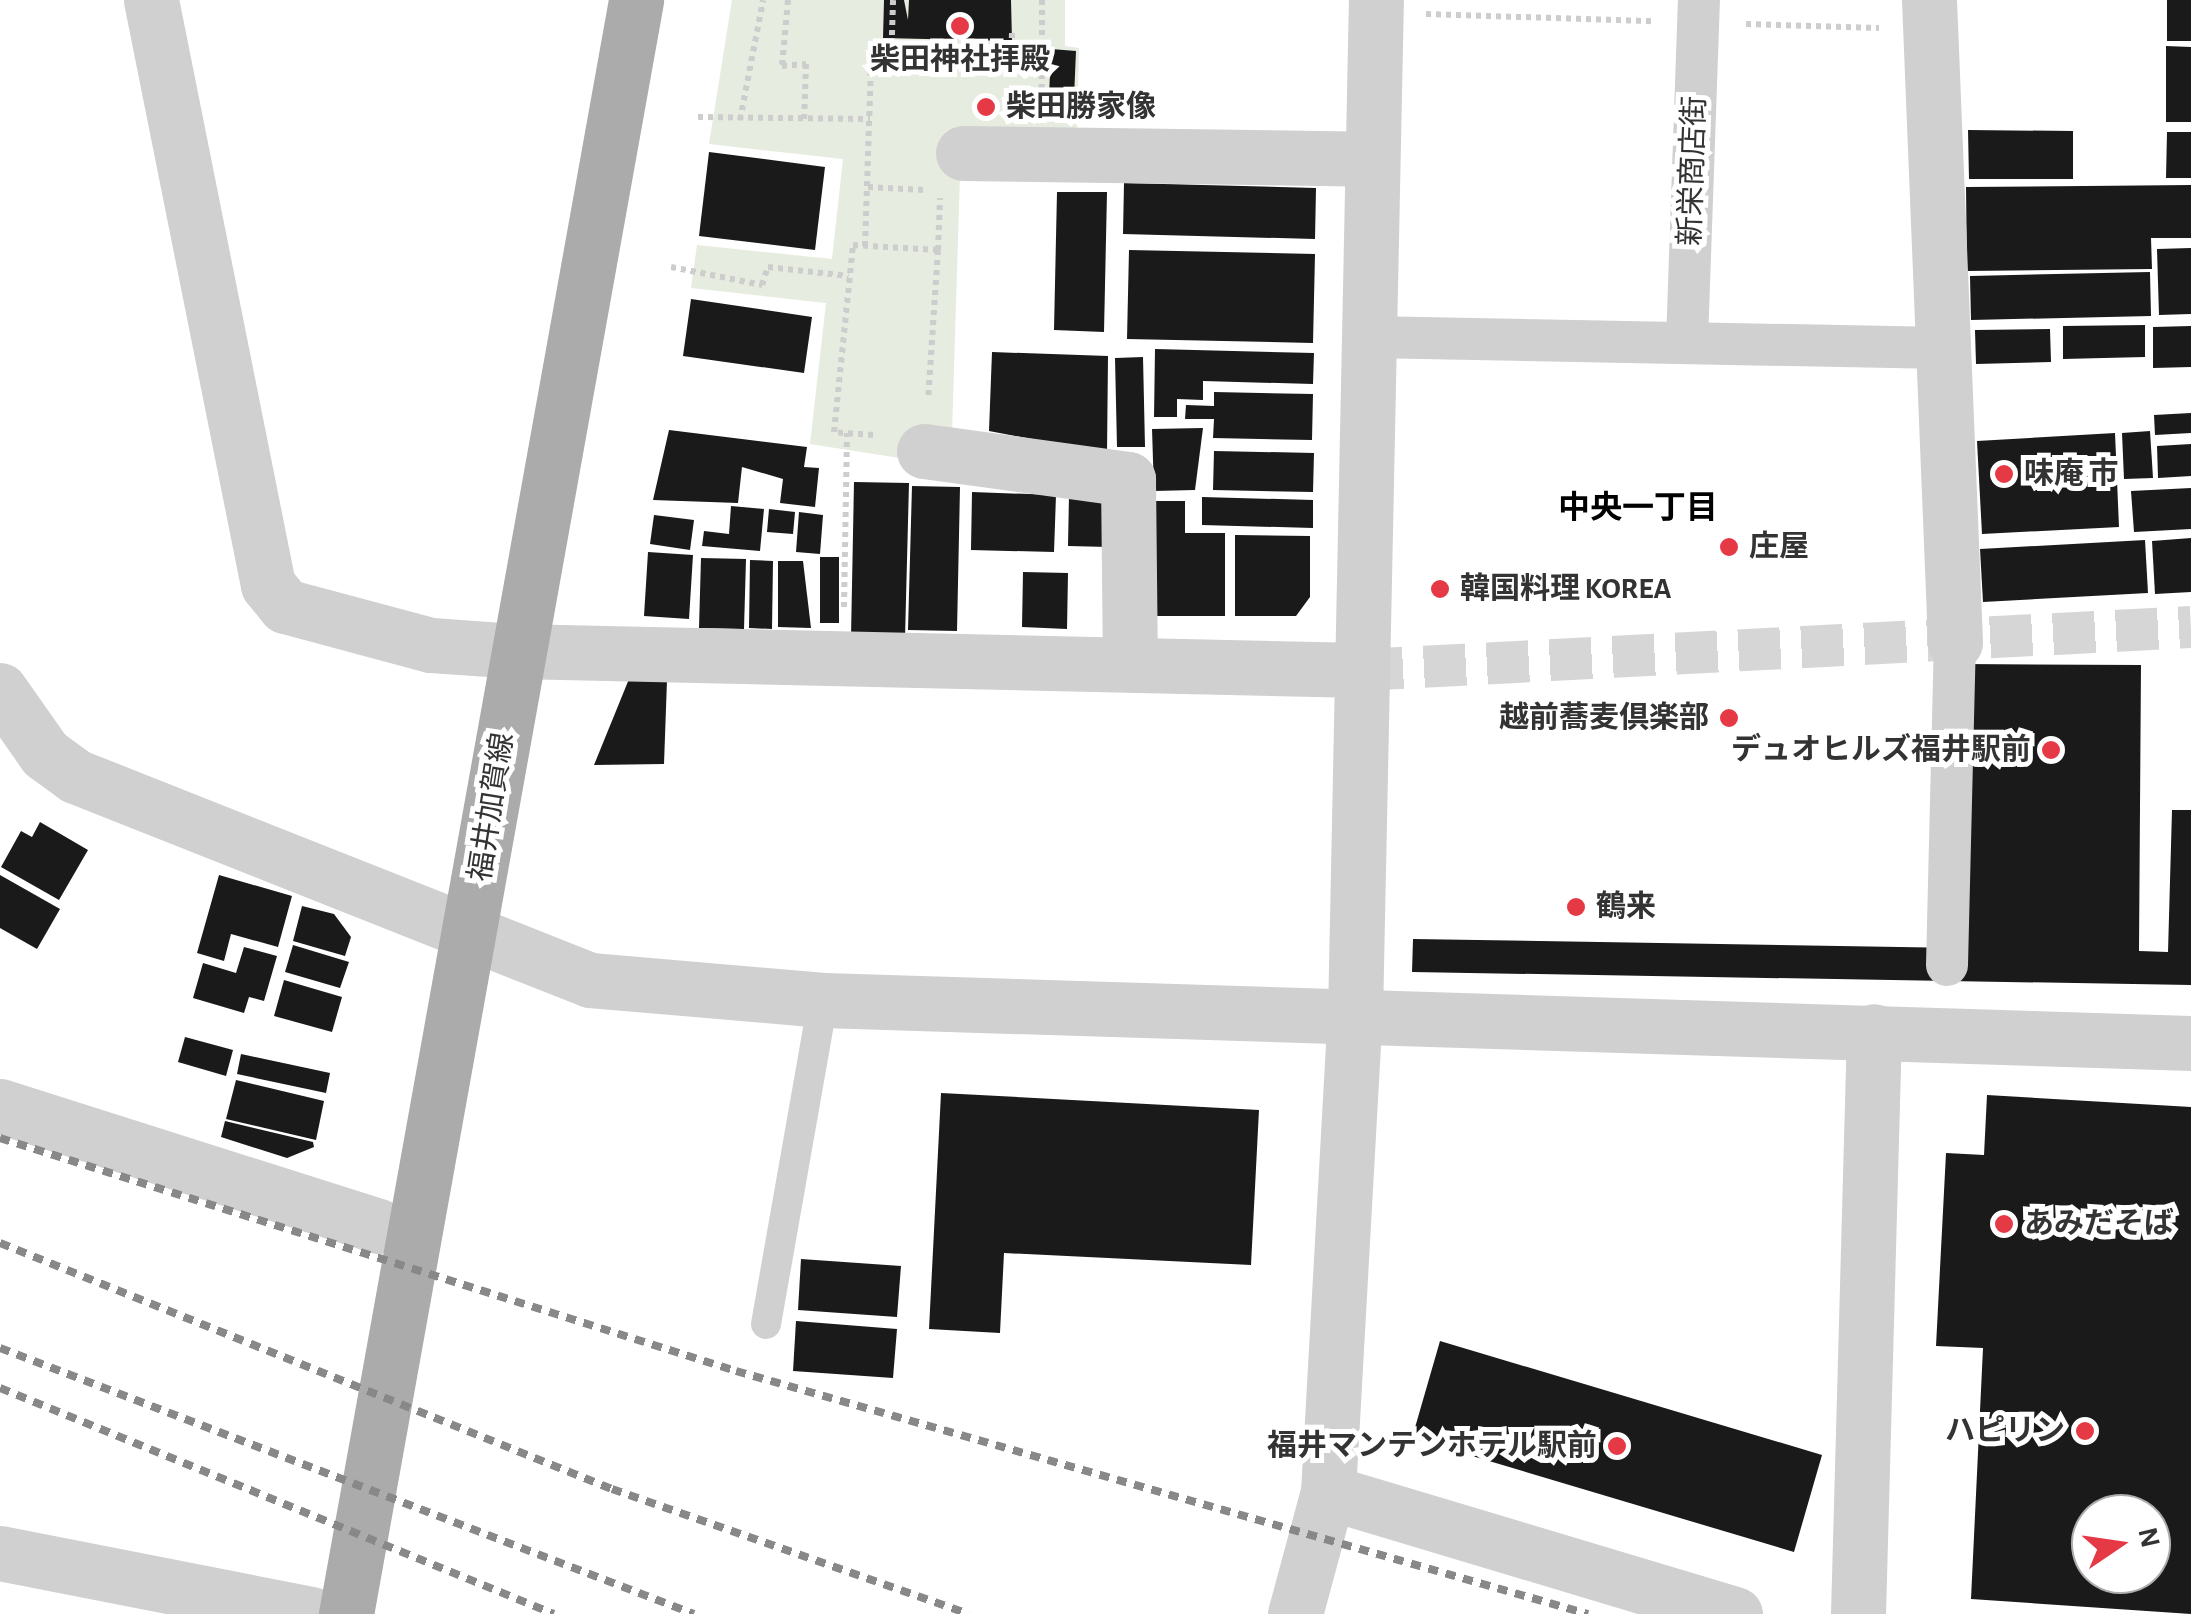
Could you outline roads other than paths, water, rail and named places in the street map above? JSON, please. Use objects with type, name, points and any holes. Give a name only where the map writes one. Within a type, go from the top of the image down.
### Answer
[{"type":"main road","name":"福井加賀線","points":[[346,1614],[474,928],[516,651],[636,0]]},
{"type":"street","points":[[151,0],[273,598],[431,645],[516,651],[843,661],[1130,661],[1361,670]]},
{"type":"street","points":[[1295,1614],[1328,1492],[1355,1016],[1376,0]]},
{"type":"street","name":"新栄商店街","points":[[1688,342],[1699,0]]},
{"type":"street","points":[[1929,0],[1955,642],[1946,965]]},
{"type":"street","points":[[952,172],[1058,156],[1371,159]]},
{"type":"street","points":[[1369,337],[1944,348]]},
{"type":"street","points":[[924,445],[1128,479],[1130,661]]},
{"type":"street","points":[[0,690],[45,754],[75,776],[474,928],[568,976],[823,1000],[2191,1043]]},
{"type":"street","points":[[1858,1614],[1874,1031]]},
{"type":"street","points":[[0,1106],[378,1226]]},
{"type":"street","points":[[1328,1492],[1735,1614]]},
{"type":"street","points":[[0,1552],[311,1614]]},
{"type":"lane","points":[[766,1324],[823,1000]]},
{"type":"tunnel","points":[[1361,670],[2191,627]]},
{"type":"railway","points":[[0,1138],[736,1371],[1588,1614]]},
{"type":"railway","points":[[0,1243],[612,1489],[969,1614]]},
{"type":"railway","points":[[0,1348],[694,1614]]},
{"type":"railway","points":[[0,1388],[554,1614]]},
{"type":"place","name":"柴田神社拝殿","points":[[960,26]]},
{"type":"place","name":"柴田勝家像","points":[[986,107]]},
{"type":"place","name":"味庵 市","points":[[2004,474]]},
{"type":"place","name":"庄屋","points":[[1729,547]]},
{"type":"place","name":"韓国料理 KOREA","points":[[1440,589]]},
{"type":"place","name":"越前蕎麦倶楽部","points":[[1729,718]]},
{"type":"place","name":"デュオヒルズ福井駅前","points":[[2051,750]]},
{"type":"place","name":"鶴来","points":[[1576,907]]},
{"type":"place","name":"あみだそば","points":[[2004,1224]]},
{"type":"place","name":"ハピリン","points":[[2085,1431]]},
{"type":"place","name":"福井マンテンホテル駅前","points":[[1617,1446]]},
{"type":"district","name":"中央一丁目","points":[[1638,508]]}]
